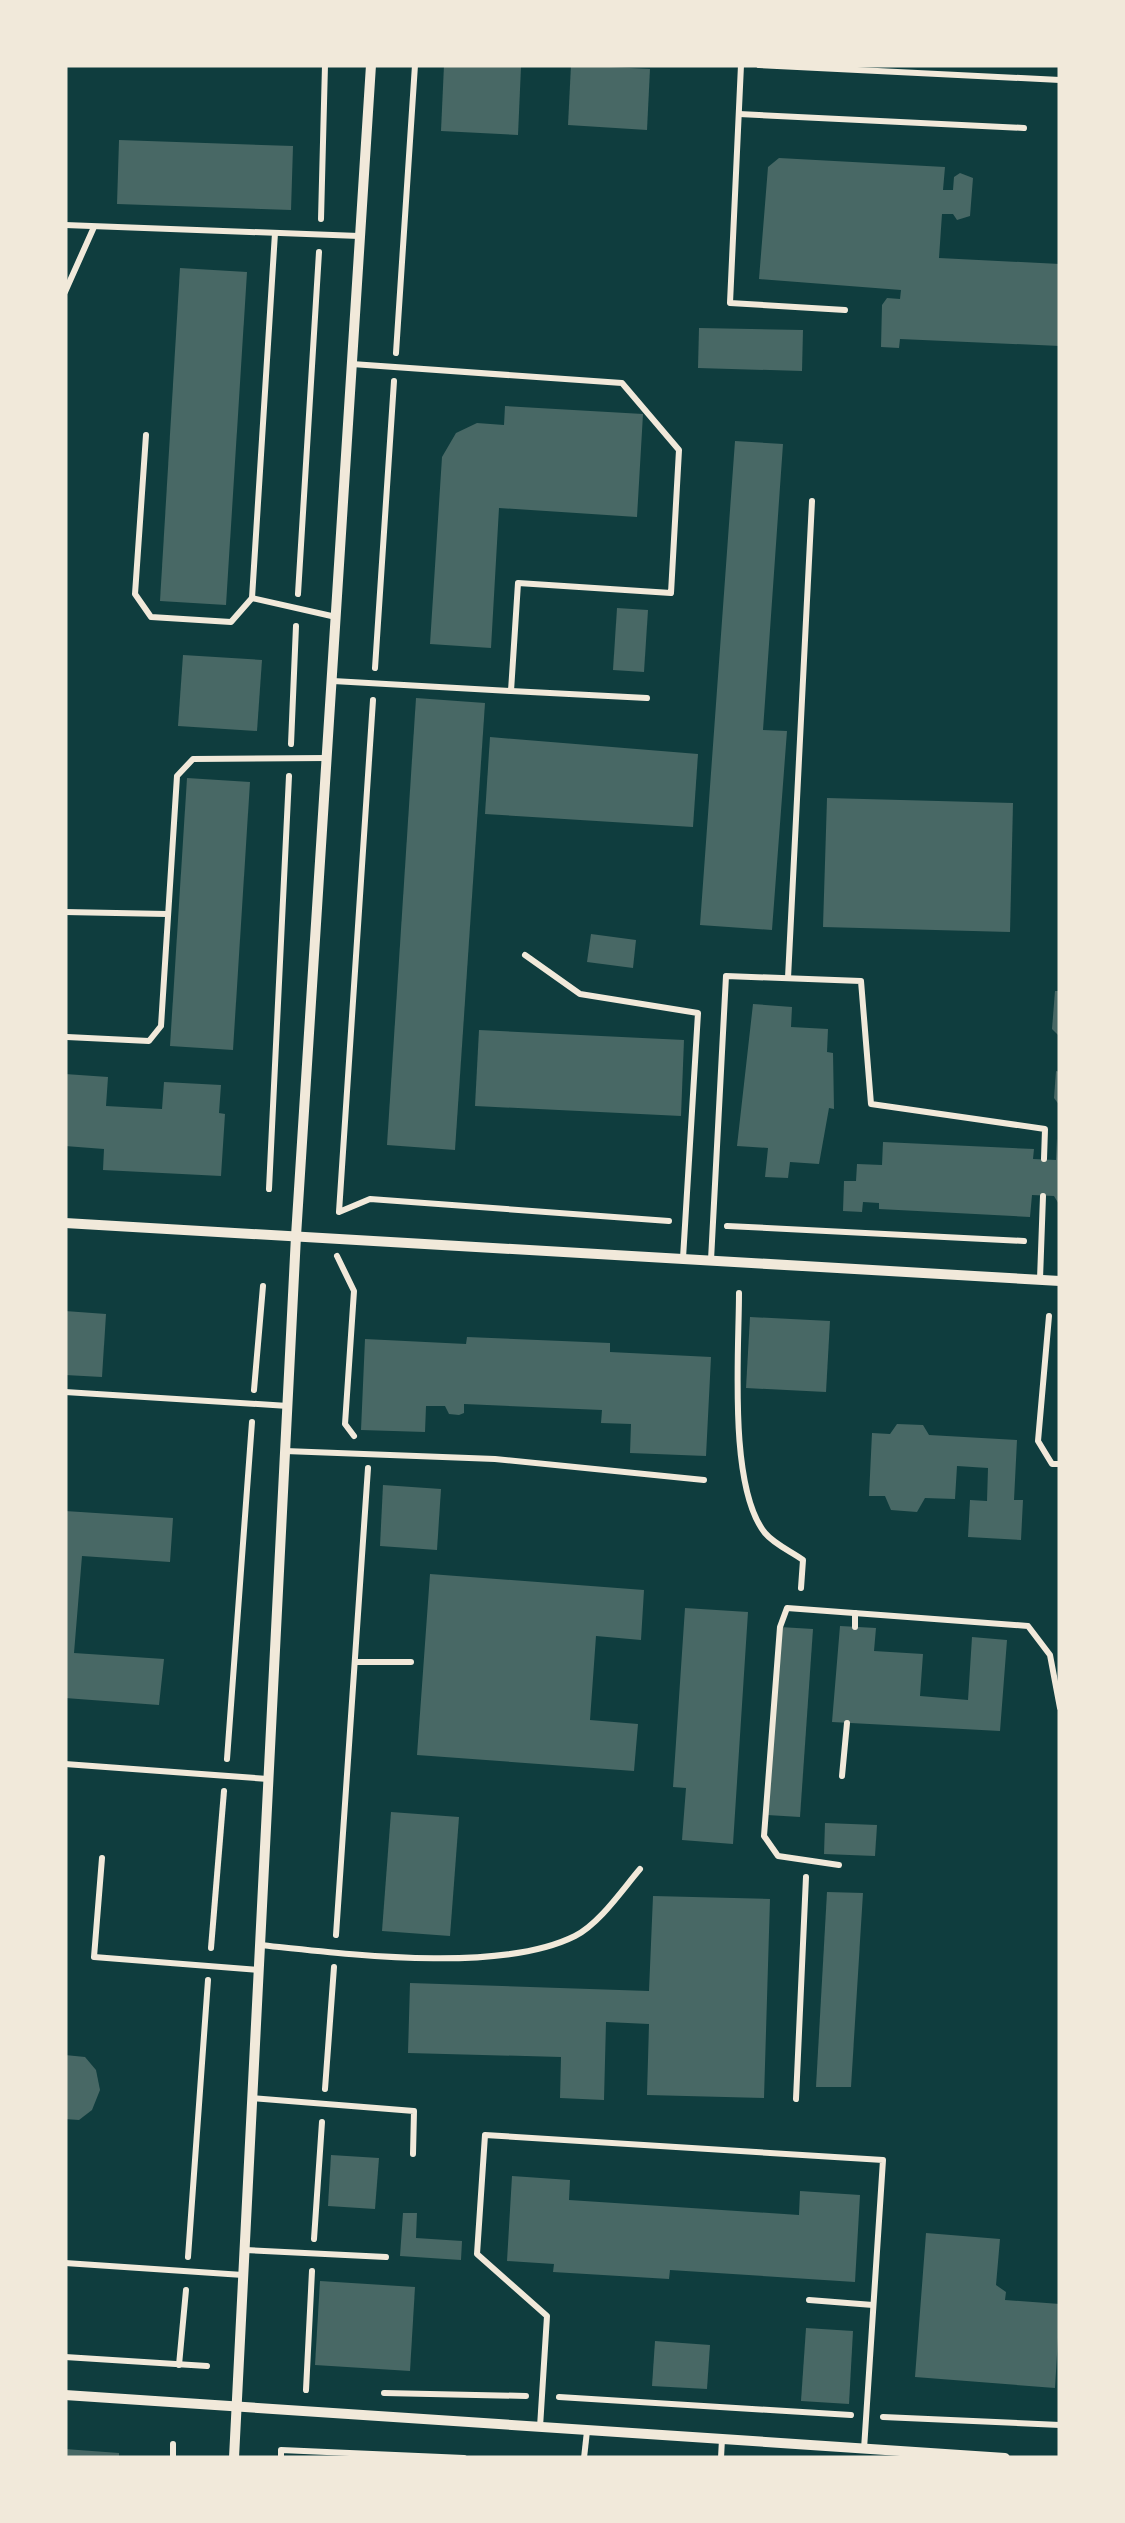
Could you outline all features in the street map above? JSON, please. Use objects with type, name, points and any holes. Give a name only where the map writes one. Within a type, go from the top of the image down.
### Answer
[{"type":"street","points":[[234,2458],[296,1236],[370,65]]},
{"type":"street","points":[[65,1223],[1060,1280]]},
{"type":"street","points":[[65,2395],[1004,2458]]},
{"type":"lane","points":[[744,65],[730,304],[845,310]]},
{"type":"lane","points":[[739,114],[1024,128]]},
{"type":"lane","points":[[65,226],[360,236]]},
{"type":"lane","points":[[65,292],[94,226]]},
{"type":"lane","points":[[146,435],[136,594],[150,617],[230,622],[252,598],[275,233]]},
{"type":"lane","points":[[352,364],[622,383],[679,450],[671,593],[518,583],[510,691]]},
{"type":"lane","points":[[788,978],[812,501]]},
{"type":"lane","points":[[252,598],[336,617]]},
{"type":"lane","points":[[332,681],[647,698]]},
{"type":"lane","points":[[67,1037],[149,1041],[162,1026],[177,776],[193,759],[326,758]]},
{"type":"lane","points":[[65,912],[167,914]]},
{"type":"lane","points":[[525,955],[580,994],[698,1013],[683,1258]]},
{"type":"lane","points":[[711,1260],[726,976],[861,981],[870,1104],[1046,1129],[1044,1159]]},
{"type":"lane","points":[[1040,1279],[1043,1196]]},
{"type":"lane","points":[[65,1392],[288,1406]]},
{"type":"lane","points":[[285,1450],[495,1459],[704,1480]]},
{"type":"lane","points":[[839,1865],[778,1856],[764,1836],[780,1627],[787,1608],[1028,1626],[1050,1655],[1060,1708]]},
{"type":"lane","points":[[854,1627],[856,1613]]},
{"type":"lane","points":[[842,1776],[846,1723]]},
{"type":"lane","points":[[65,1764],[269,1780]]},
{"type":"lane","points":[[102,1858],[94,1957],[259,1970]]},
{"type":"lane","points":[[260,1946],[445,1956],[536,1952],[580,1934],[640,1869]]},
{"type":"lane","points":[[252,2098],[414,2111],[413,2154]]},
{"type":"lane","points":[[540,2427],[547,2316],[477,2254],[484,2135],[883,2160],[864,2448]]},
{"type":"lane","points":[[245,2250],[386,2257]]},
{"type":"lane","points":[[65,2263],[243,2275]]},
{"type":"lane","points":[[809,2300],[873,2304]]},
{"type":"lane","points":[[584,2458],[587,2430]]},
{"type":"lane","points":[[721,2458],[722,2439]]},
{"type":"path","points":[[269,1189],[320,234],[325,65]]},
{"type":"path","points":[[338,1212],[415,65]]},
{"type":"path","points":[[744,65],[1060,80]]},
{"type":"path","points":[[323,2391],[303,2390],[369,1454],[344,1424],[354,1290],[337,1255]]},
{"type":"path","points":[[179,2365],[263,1286]]},
{"type":"path","points":[[739,1293],[738,1420],[748,1496],[765,1533],[804,1560],[801,1588]]},
{"type":"path","points":[[1049,1316],[1038,1441],[1052,1464],[1060,1464]]},
{"type":"path","points":[[355,1662],[411,1662]]},
{"type":"path","points":[[796,2099],[806,1861]]},
{"type":"path","points":[[65,2357],[207,2366]]},
{"type":"path","points":[[382,2392],[542,2396],[1060,2425]]},
{"type":"path","points":[[172,2458],[173,2444]]},
{"type":"path","points":[[281,2458],[282,2450],[464,2458]]},
{"type":"building","points":[[444,65],[521,67],[518,135],[441,131]]},
{"type":"building","points":[[571,65],[650,69],[647,130],[568,125]]},
{"type":"building","points":[[119,140],[293,146],[291,210],[117,204]]},
{"type":"building","points":[[779,158],[945,167],[943,190],[953,190],[954,177],[960,173],[973,178],[970,216],[957,220],[953,214],[942,214],[939,258],[1060,264],[1060,346],[900,339],[899,348],[881,347],[882,305],[887,298],[900,299],[901,290],[759,279],[768,167]]},
{"type":"building","points":[[180,268],[247,272],[226,605],[160,601]]},
{"type":"building","points":[[699,328],[803,330],[802,371],[698,368]]},
{"type":"building","points":[[505,406],[643,414],[637,517],[499,508],[491,648],[430,644],[442,457],[456,433],[477,423],[504,425]]},
{"type":"building","points":[[735,441],[783,444],[763,730],[787,731],[772,930],[700,925]]},
{"type":"building","points":[[617,608],[648,610],[644,672],[613,670]]},
{"type":"building","points":[[183,655],[262,660],[257,731],[178,726]]},
{"type":"building","points":[[416,698],[485,703],[455,1150],[387,1145]]},
{"type":"building","points":[[490,737],[698,754],[693,827],[485,814]]},
{"type":"building","points":[[187,778],[250,782],[233,1050],[170,1046]]},
{"type":"building","points":[[827,798],[1013,803],[1010,932],[823,927]]},
{"type":"building","points":[[591,934],[636,940],[633,968],[587,962]]},
{"type":"building","points":[[1055,991],[1060,991],[1060,1037],[1052,1029]]},
{"type":"building","points":[[753,1004],[792,1007],[791,1027],[828,1029],[827,1052],[833,1053],[834,1109],[829,1108],[819,1164],[790,1162],[788,1178],[765,1177],[768,1148],[737,1146]]},
{"type":"building","points":[[479,1030],[684,1040],[681,1116],[475,1106]]},
{"type":"building","points":[[1056,1071],[1060,1072],[1060,1106],[1054,1098]]},
{"type":"building","points":[[65,1074],[108,1077],[106,1106],[162,1109],[164,1082],[221,1085],[219,1113],[225,1114],[221,1176],[103,1170],[104,1149],[65,1146]]},
{"type":"building","points":[[1057,1138],[1060,1206],[1054,1196],[1032,1195],[1030,1217],[879,1209],[879,1203],[863,1202],[862,1212],[843,1211],[844,1181],[856,1181],[857,1164],[882,1165],[883,1142],[1034,1149],[1033,1159],[1056,1160]]},
{"type":"building","points":[[65,1311],[106,1314],[102,1377],[65,1375]]},
{"type":"building","points":[[750,1317],[830,1321],[826,1392],[746,1388]]},
{"type":"building","points":[[467,1337],[610,1343],[610,1352],[711,1357],[706,1456],[630,1453],[631,1424],[601,1423],[602,1410],[464,1404],[464,1413],[459,1415],[449,1414],[445,1406],[426,1406],[425,1432],[361,1430],[365,1339],[466,1344]]},
{"type":"building","points":[[897,1424],[923,1425],[929,1435],[1017,1440],[1014,1500],[1023,1500],[1021,1540],[968,1537],[970,1500],[987,1501],[988,1468],[957,1466],[955,1499],[925,1498],[917,1512],[891,1510],[885,1496],[869,1496],[872,1433],[890,1434]]},
{"type":"building","points":[[383,1485],[441,1489],[437,1550],[380,1546]]},
{"type":"building","points":[[65,1511],[173,1518],[170,1562],[82,1556],[74,1653],[164,1659],[159,1705],[65,1698]]},
{"type":"building","points":[[430,1574],[644,1590],[641,1640],[596,1636],[590,1720],[638,1724],[634,1771],[417,1755]]},
{"type":"building","points":[[685,1608],[748,1612],[733,1844],[682,1840],[686,1788],[673,1787]]},
{"type":"building","points":[[840,1626],[876,1628],[874,1651],[923,1654],[920,1696],[968,1700],[972,1637],[1007,1640],[1000,1731],[832,1722]]},
{"type":"building","points":[[780,1627],[813,1629],[800,1817],[767,1815]]},
{"type":"building","points":[[391,1812],[459,1817],[450,1936],[382,1931]]},
{"type":"building","points":[[825,1823],[877,1825],[875,1856],[824,1854]]},
{"type":"building","points":[[827,1892],[863,1893],[851,2087],[816,2087]]},
{"type":"building","points":[[653,1896],[770,1899],[764,2098],[647,2095],[649,2024],[606,2022],[604,2100],[560,2098],[561,2057],[408,2053],[410,1983],[649,1991]]},
{"type":"building","points":[[65,2055],[85,2057],[96,2070],[100,2090],[92,2110],[79,2120],[65,2119]]},
{"type":"building","points":[[331,2155],[379,2158],[375,2209],[328,2206]]},
{"type":"building","points":[[512,2176],[570,2180],[569,2200],[799,2215],[800,2191],[860,2195],[855,2282],[670,2270],[669,2279],[553,2272],[554,2264],[507,2261]]},
{"type":"building","points":[[403,2213],[417,2213],[416,2238],[462,2241],[461,2260],[400,2256]]},
{"type":"building","points":[[926,2233],[1000,2239],[996,2285],[1006,2292],[1005,2300],[1060,2304],[1055,2388],[915,2377]]},
{"type":"building","points":[[320,2281],[415,2287],[410,2371],[315,2365]]},
{"type":"building","points":[[806,2328],[853,2331],[849,2404],[801,2401]]},
{"type":"building","points":[[655,2341],[710,2345],[707,2389],[652,2386]]},
{"type":"building","points":[[65,2449],[119,2453],[119,2458],[65,2458]]}]
